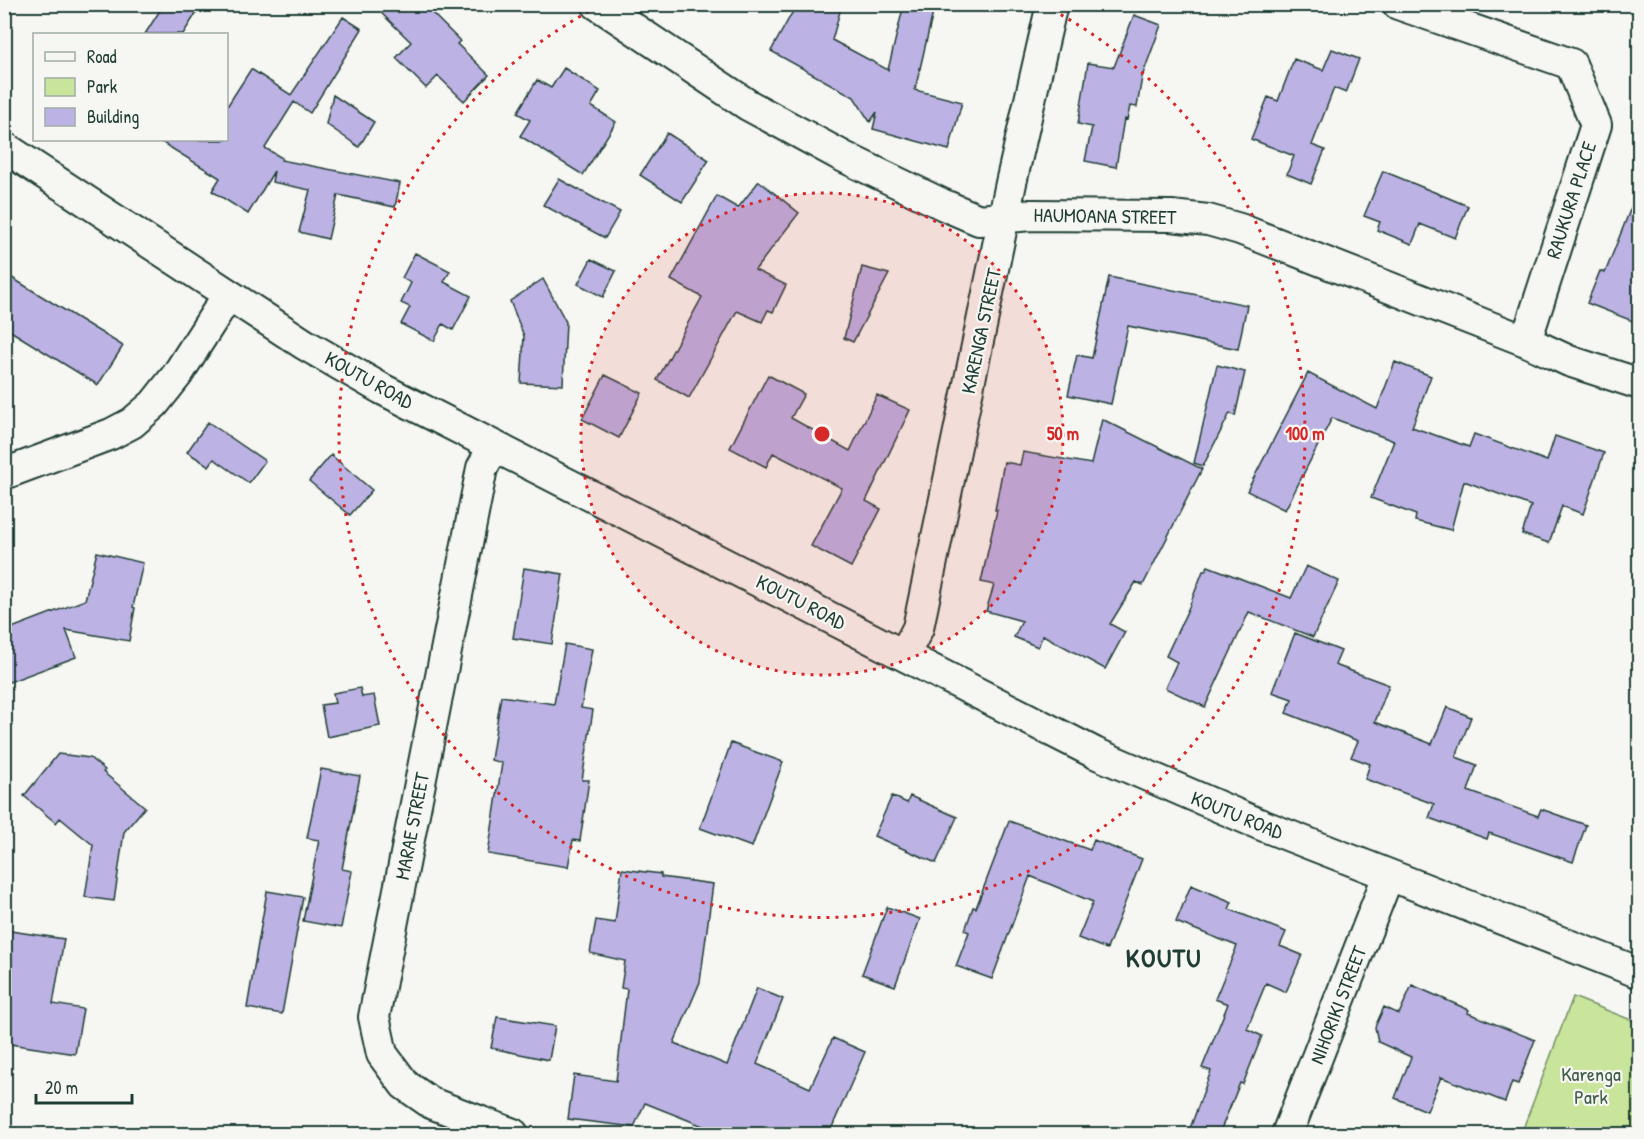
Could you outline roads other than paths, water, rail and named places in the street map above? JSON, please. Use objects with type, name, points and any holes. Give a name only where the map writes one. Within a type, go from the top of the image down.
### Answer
[{"type":"street","name":"HAUMOANA STREET","points":[[597,4],[748,105],[842,156],[979,220],[1030,214],[1171,216],[1208,220],[1251,233],[1526,341],[1569,361],[1640,384]]},
{"type":"street","name":"KARENGA STREET","points":[[904,655],[918,628],[1052,4]]},
{"type":"street","name":"RAUKURA PLACE","points":[[1398,4],[1571,64],[1596,125],[1526,341]]},
{"type":"street","name":"KOUTU ROAD","points":[[4,147],[304,344],[373,383],[904,655],[1116,762],[1249,820],[1640,973]]},
{"type":"street","points":[[4,474],[111,435],[132,423],[154,404],[177,375],[228,295]]},
{"type":"street","name":"MARAE STREET","points":[[494,446],[482,468],[374,1017],[382,1054],[405,1085],[431,1103],[513,1134]]},
{"type":"street","name":"NIHORIKI STREET","points":[[1287,1134],[1388,876]]},
{"type":"district","name":"KOUTU","points":[[1164,958]]},
{"type":"park label","name":"Karenga Park","points":[[1591,1086]]}]
